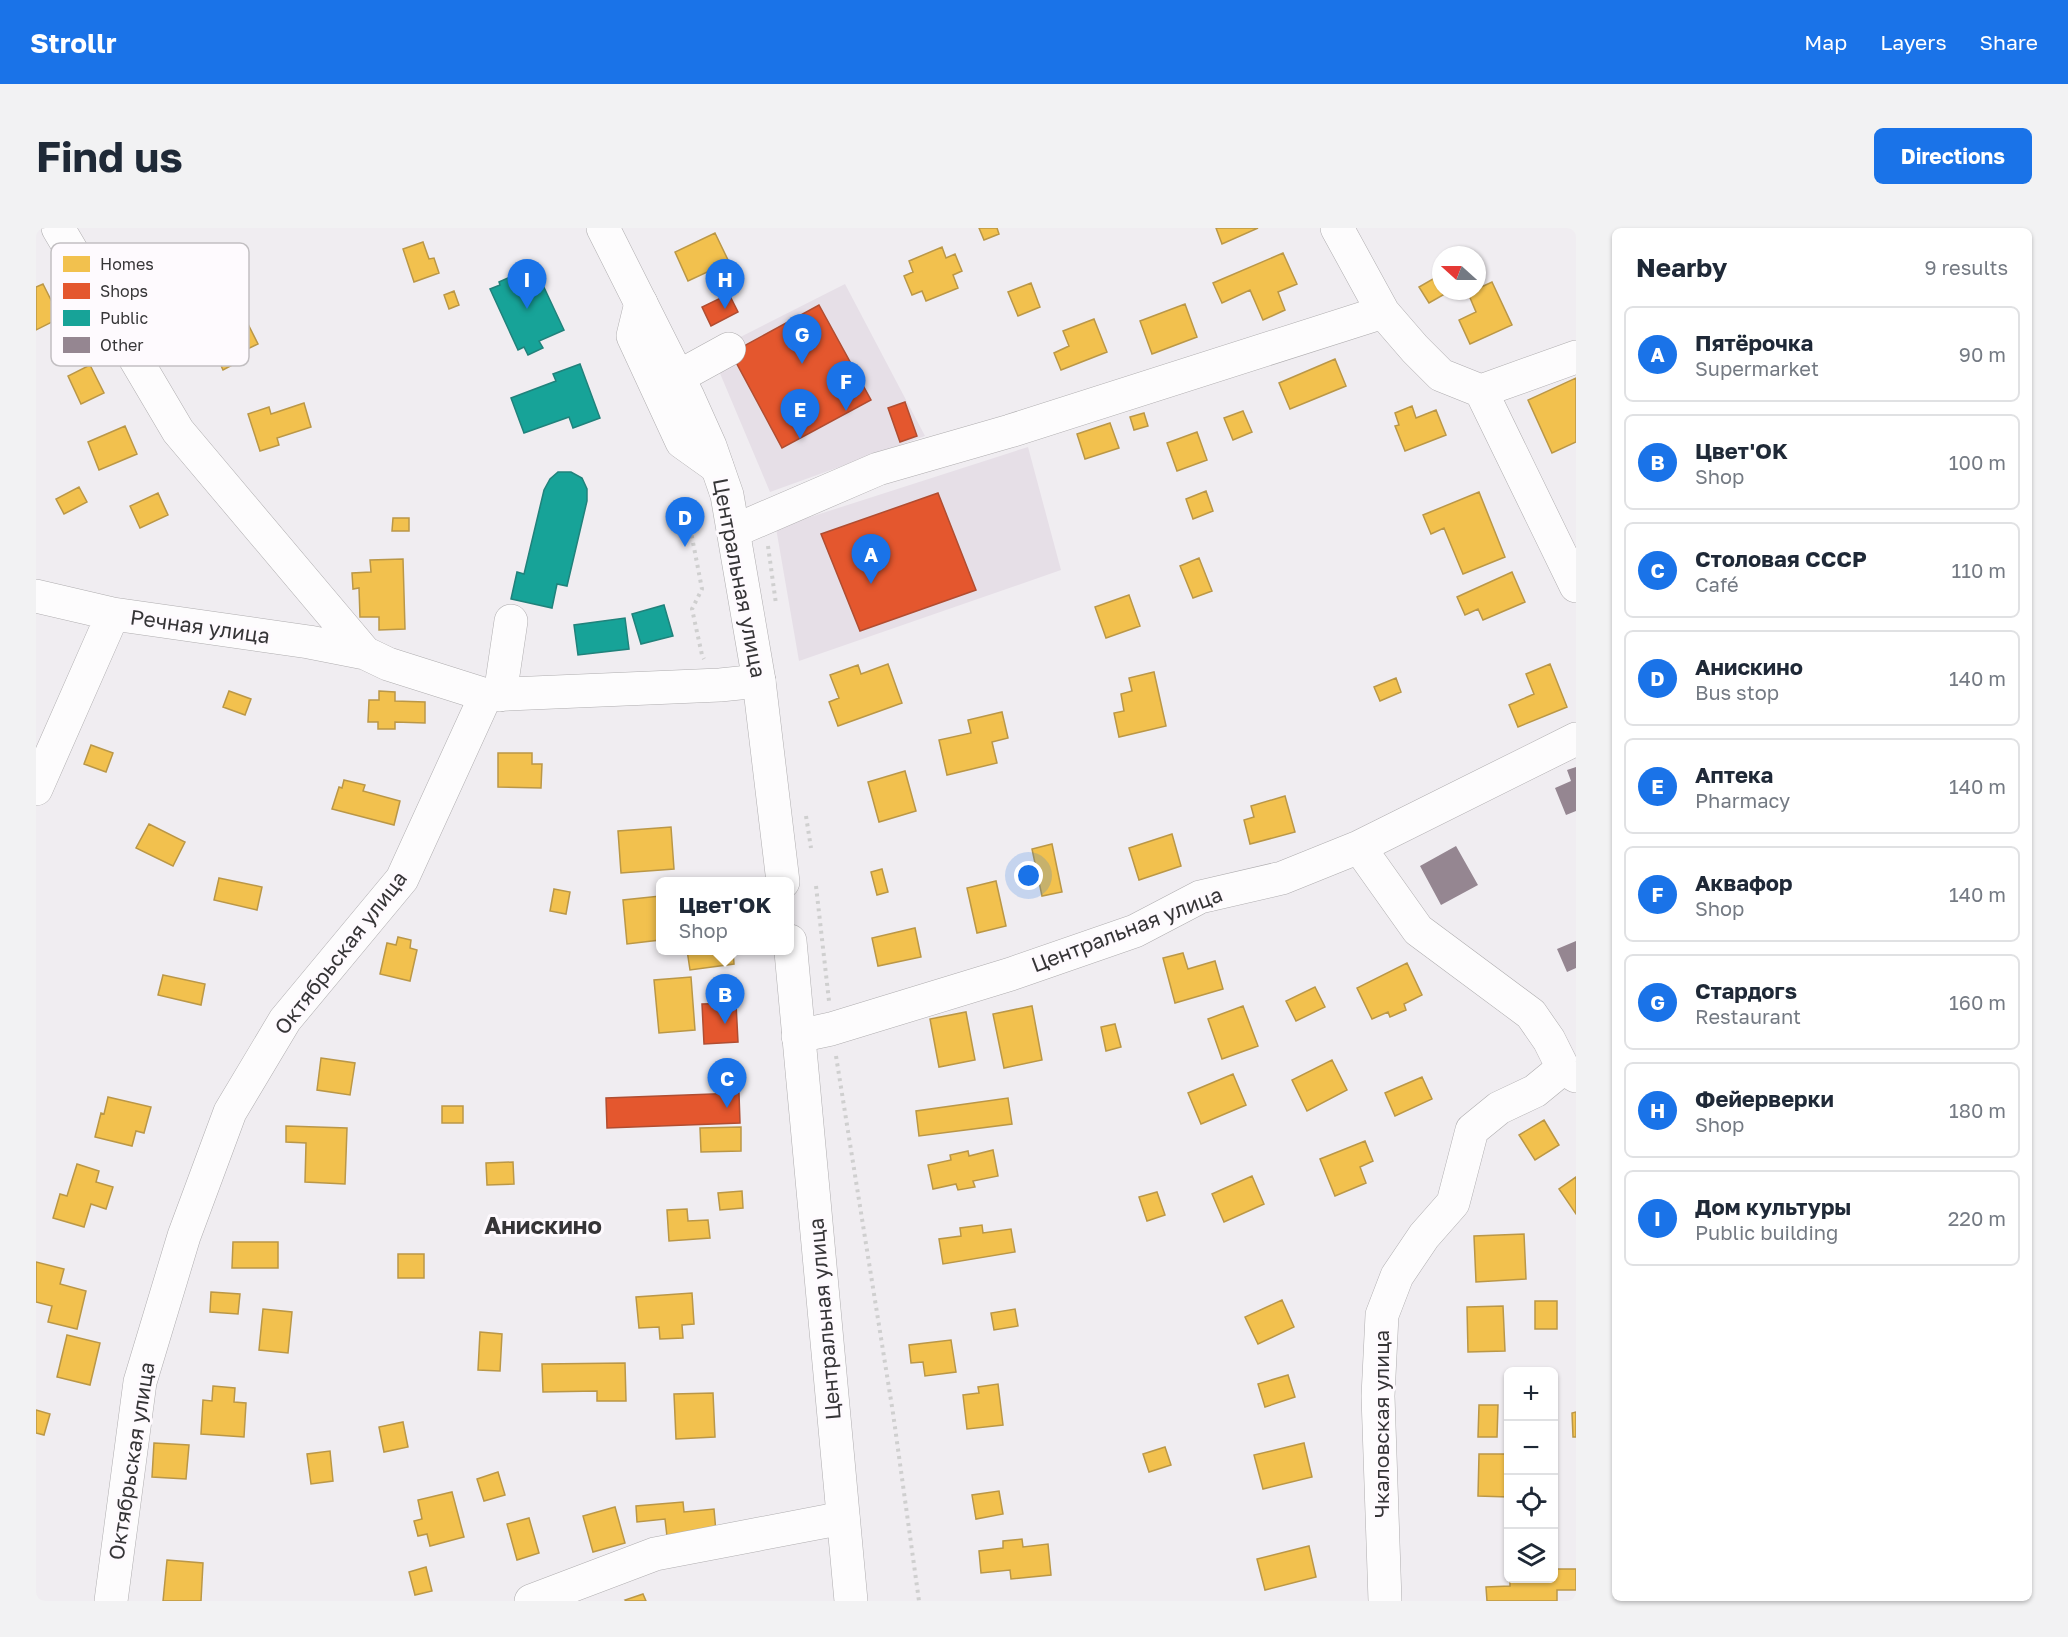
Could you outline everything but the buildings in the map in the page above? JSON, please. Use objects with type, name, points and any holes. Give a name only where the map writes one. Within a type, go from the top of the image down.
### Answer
[{"type":"street","points":[[58,228],[67,243]]},
{"type":"street","name":"Центральная улица","points":[[603,228],[678,377],[710,446],[727,495],[759,681],[782,877]]},
{"type":"street","points":[[1337,228],[1383,312],[1414,349],[1441,375],[1481,391],[1576,357]]},
{"type":"street","points":[[641,303],[633,336],[682,442],[717,467]]},
{"type":"street","points":[[734,531],[878,469],[1010,430],[1383,312]]},
{"type":"street","points":[[678,377],[729,349]]},
{"type":"street","points":[[140,366],[178,431],[365,653],[388,664],[493,695],[720,685],[759,681]]},
{"type":"street","points":[[1481,391],[1576,586]]},
{"type":"street","name":"Речная улица","points":[[36,596],[112,614],[309,642],[365,653]]},
{"type":"street","points":[[36,789],[112,614]]},
{"type":"street","name":"Октябрьская улица","points":[[111,1601],[140,1382],[184,1236],[230,1112],[285,1020],[402,879],[493,695],[511,621]]},
{"type":"street","name":"Центральная улица","points":[[798,1036],[831,1029],[1011,974],[1135,931],[1200,897],[1282,878],[1359,848],[1576,740]]},
{"type":"street","points":[[1359,848],[1418,930],[1531,1014],[1569,1072]]},
{"type":"street","name":"Центральная улица","points":[[790,955],[850,1601]]},
{"type":"street","name":"Чкаловская улица","points":[[1385,1601],[1378,1396],[1382,1315],[1397,1276],[1424,1236],[1453,1203],[1472,1130],[1499,1108],[1569,1072]]},
{"type":"street","points":[[531,1601],[655,1554],[843,1518]]},
{"type":"path","points":[[686,506],[702,589],[692,609],[702,655],[720,685]]},
{"type":"path","points":[[816,886],[827,972],[831,1029],[893,1413],[919,1601]]},
{"type":"shaded area","points":[[845,284],[925,436],[770,492],[711,352]]},
{"type":"shaded area","points":[[1028,447],[1061,570],[799,661],[776,528]]},
{"type":"place","name":"Дом культуры","points":[[527,309]]},
{"type":"place","name":"Фейерверки","points":[[725,309]]},
{"type":"place","name":"Стардогs","points":[[802,364]]},
{"type":"place","name":"Аквафор","points":[[846,411]]},
{"type":"place","name":"Аптека","points":[[800,439]]},
{"type":"place","name":"Анискино","points":[[685,547]]},
{"type":"place","name":"Пятёрочка","points":[[871,584]]},
{"type":"place","name":"Цвет'OK","points":[[725,1024]]},
{"type":"place","name":"Столовая СССР","points":[[727,1108]]},
{"type":"district","name":"Анискино","points":[[543,1226]]}]
